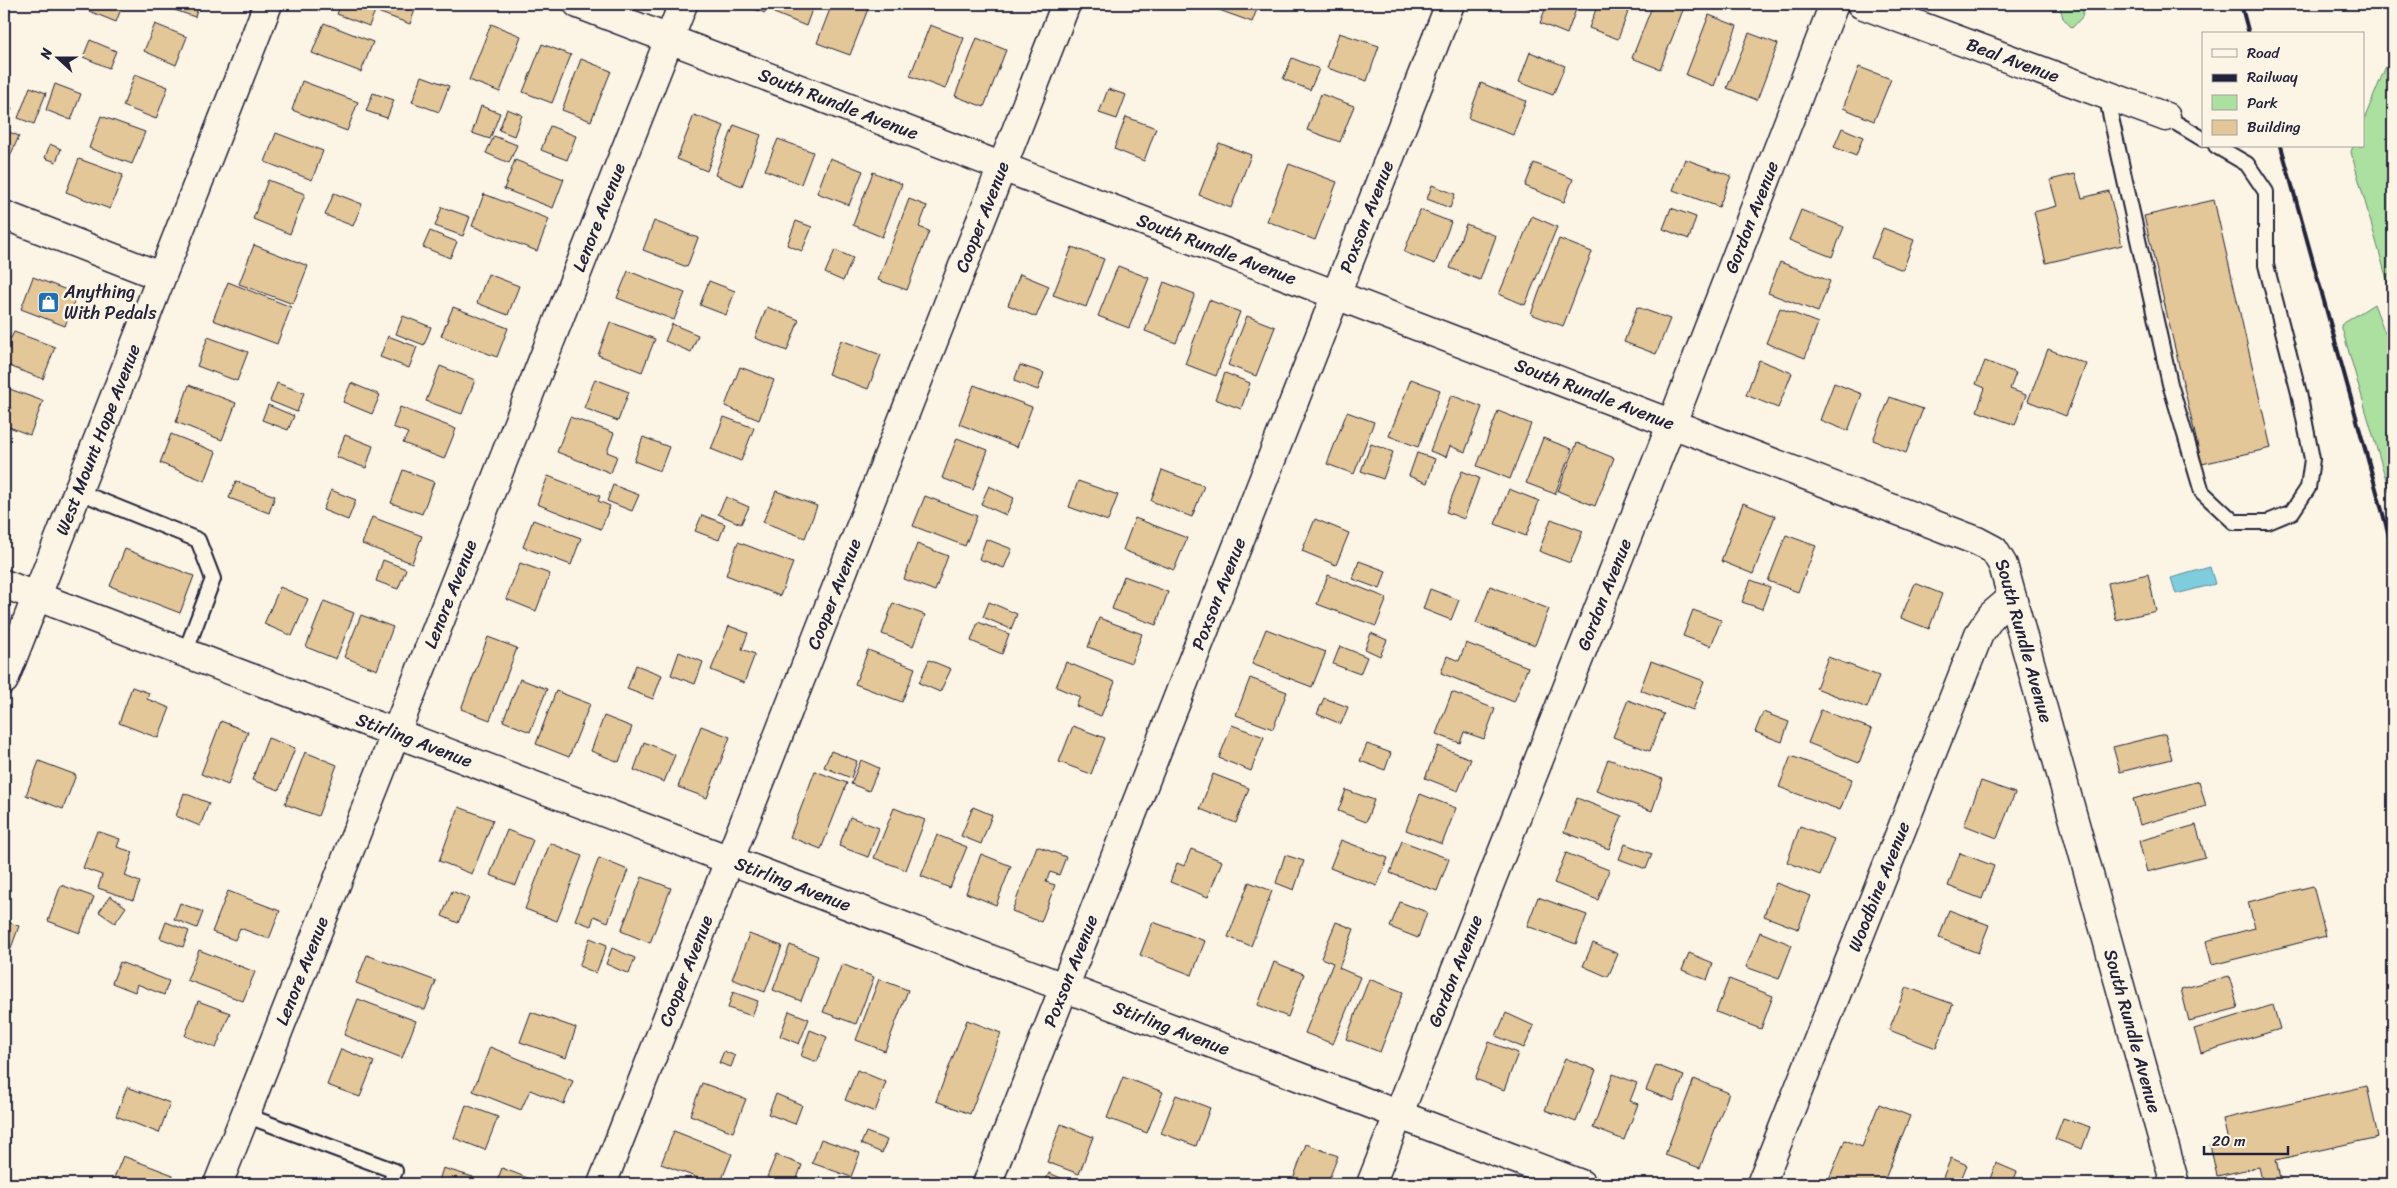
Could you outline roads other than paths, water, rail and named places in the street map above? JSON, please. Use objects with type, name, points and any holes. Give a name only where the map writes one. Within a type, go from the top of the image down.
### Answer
[{"type":"street","name":"West Mount Hope Avenue","points":[[4,680],[160,276],[268,4]]},
{"type":"street","name":"South Rundle Avenue","points":[[578,4],[1003,165],[1977,541],[1994,550],[2003,565],[2175,1184]]},
{"type":"street","name":"Lenore Avenue","points":[[218,1184],[683,4]]},
{"type":"street","name":"Cooper Avenue","points":[[602,1184],[1066,4]]},
{"type":"street","name":"Poxson Avenue","points":[[987,1184],[1450,4]]},
{"type":"street","name":"Gordon Avenue","points":[[1371,1184],[1672,423],[1834,4]]},
{"type":"street","name":"Beal Avenue","points":[[1861,4],[2166,117]]},
{"type":"street","points":[[4,215],[160,276]]},
{"type":"street","name":"Stirling Avenue","points":[[4,584],[1581,1184]]},
{"type":"street","name":"Woodbine Avenue","points":[[1761,1184],[1979,634],[1992,615],[2012,598]]},
{"type":"lane","points":[[2106,95],[2170,384],[2202,492],[2234,522],[2268,522],[2292,512],[2308,488],[2312,459],[2299,393],[2266,265],[2266,192],[2247,164],[2219,148]]},
{"type":"lane","points":[[2166,117],[2202,138]]},
{"type":"lane","points":[[78,491],[198,540],[212,579],[184,653]]},
{"type":"lane","points":[[245,1115],[395,1171],[390,1184]]},
{"type":"water","points":[[2210,567],[2215,584],[2176,594],[2171,578]]},
{"type":"railway","points":[[2241,4],[2248,32]]},
{"type":"railway","points":[[2282,148],[2393,550]]},
{"type":"place","name":"Anything With Pedals","points":[[48,302]]}]
